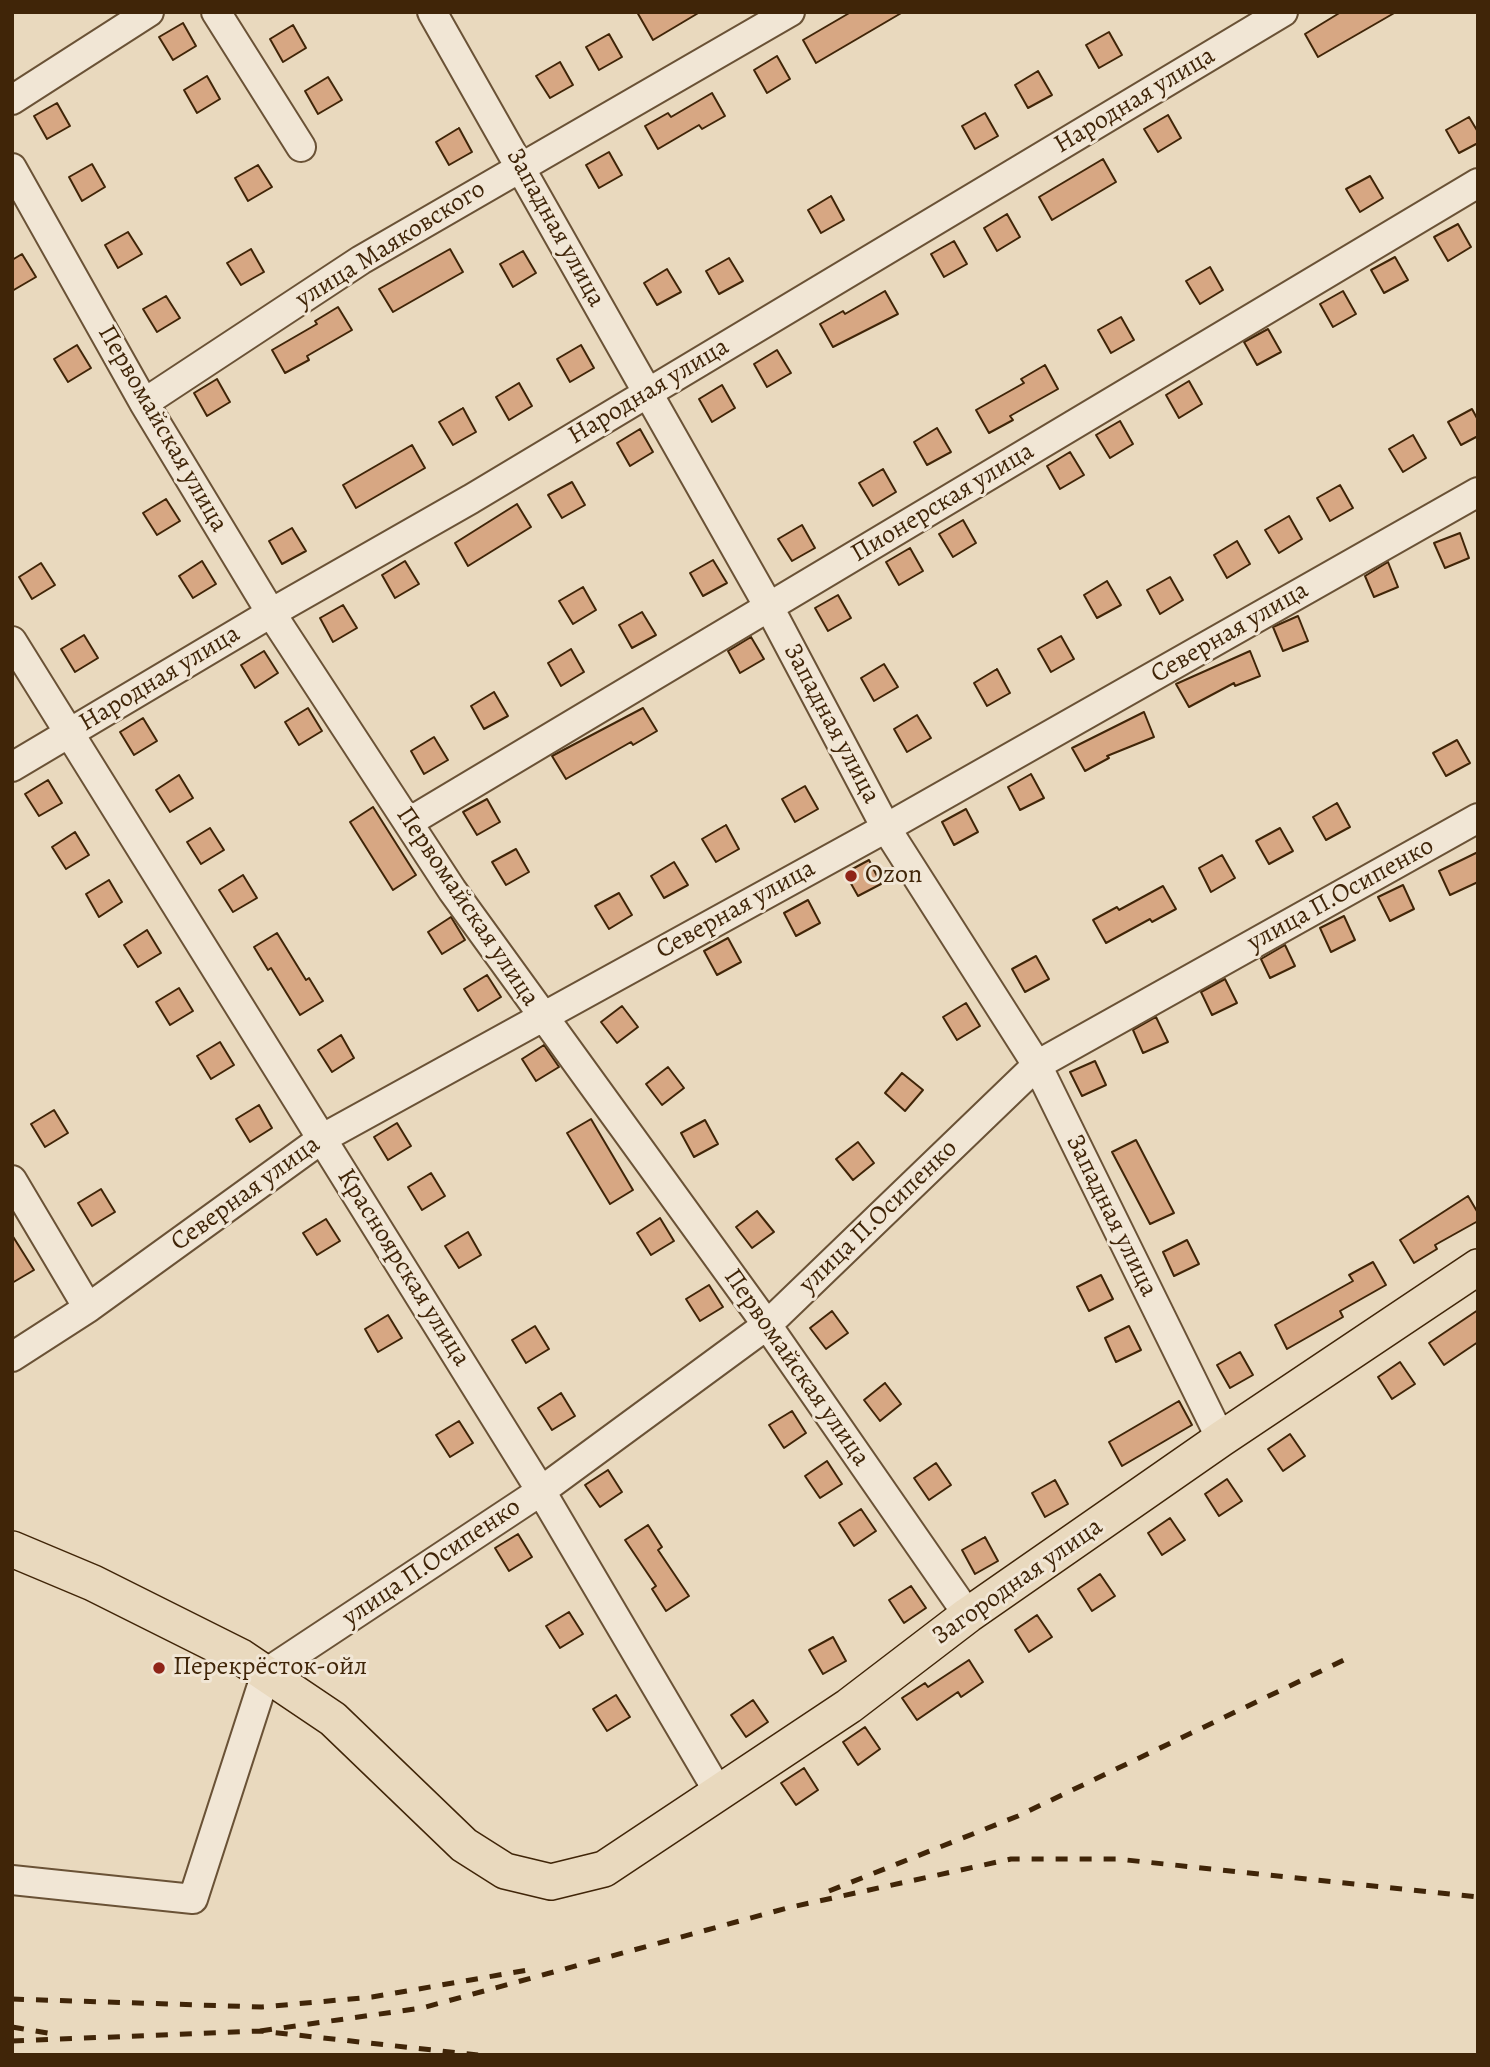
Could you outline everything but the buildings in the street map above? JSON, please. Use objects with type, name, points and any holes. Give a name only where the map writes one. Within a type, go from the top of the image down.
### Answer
[{"type":"main road","name":"Загородная улица","points":[[266,1674],[332,1719],[464,1845],[505,1871],[551,1882],[604,1869],[849,1706],[968,1615],[1221,1439],[1478,1267]]},
{"type":"main road","points":[[12,1549],[93,1583],[241,1657],[266,1674]]},
{"type":"street","points":[[12,100],[149,12]]},
{"type":"street","points":[[216,12],[301,146]]},
{"type":"street","name":"Западная улица","points":[[432,12],[769,607],[886,828],[1037,1065],[1221,1439]]},
{"type":"street","name":"улица Маяковского","points":[[144,403],[361,260],[521,165],[790,12]]},
{"type":"street","name":"Народная улица","points":[[12,767],[271,613],[471,499],[1283,12]]},
{"type":"street","name":"Первомайская улица","points":[[12,168],[144,403],[271,613],[452,890],[767,1325],[968,1615]]},
{"type":"street","name":"Пионерская улица","points":[[409,822],[1478,183]]},
{"type":"street","name":"Северная улица","points":[[12,1357],[88,1308],[323,1138],[886,828],[1478,492]]},
{"type":"street","name":"Красноярская улица","points":[[12,641],[541,1491],[719,1793]]},
{"type":"street","name":"улица П.Осипенко","points":[[266,1674],[541,1491],[767,1325],[1037,1065],[1478,818]]},
{"type":"street","points":[[12,1180],[88,1308]]},
{"type":"street","points":[[12,1880],[193,1899],[266,1674]]},
{"type":"railway","points":[[829,1891],[1018,1816],[1344,1660]]},
{"type":"railway","points":[[260,2031],[422,2008],[787,1908],[1011,1859],[1117,1859],[1478,1897]]},
{"type":"railway","points":[[12,1999],[262,2007],[372,1997],[528,1970]]},
{"type":"railway","points":[[12,2027],[48,2033]]},
{"type":"railway","points":[[12,2041],[260,2031],[478,2055]]},
{"type":"place","name":"Ozon","points":[[851,876]]},
{"type":"place","name":"Перекрёсток-ойл","points":[[159,1668]]}]
